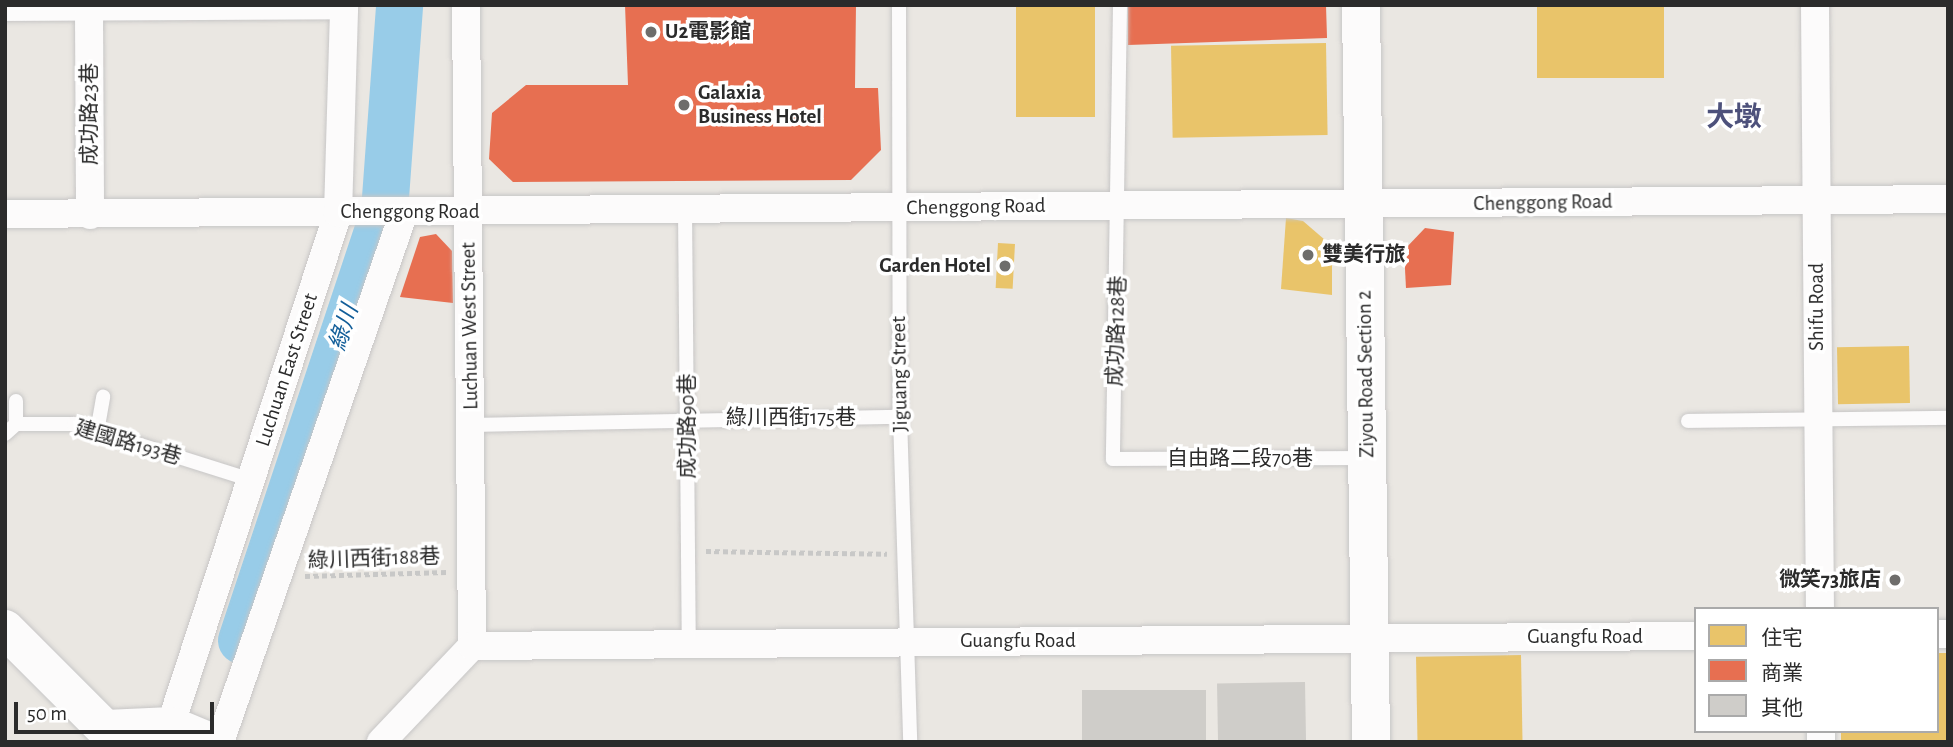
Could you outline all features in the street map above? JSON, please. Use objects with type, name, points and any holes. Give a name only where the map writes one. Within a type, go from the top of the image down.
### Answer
[{"type":"main road","name":"Ziyou Road Section 2","points":[[1361,5],[1371,742]]},
{"type":"main road","points":[[5,629],[112,736],[168,734],[209,742]]},
{"type":"street","name":"Luchuan West Street","points":[[466,5],[472,646]]},
{"type":"street","name":"Shifu Road","points":[[1815,5],[1819,607]]},
{"type":"street","name":"Luchuan East Street","points":[[168,734],[338,213],[344,9]]},
{"type":"street","name":"成功路23巷","points":[[89,13],[90,215]]},
{"type":"street","name":"Chenggong Road","points":[[5,214],[1948,199]]},
{"type":"street","points":[[220,742],[404,212]]},
{"type":"street","name":"Guangfu Road","points":[[472,646],[1694,636]]},
{"type":"street","points":[[381,742],[472,646]]},
{"type":"lane","name":"Jiguang Street","points":[[898,5],[900,417],[910,742]]},
{"type":"lane","name":"成功路128巷","points":[[1113,459],[1121,204],[1120,5]]},
{"type":"lane","points":[[5,14],[344,9]]},
{"type":"lane","name":"成功路90巷","points":[[685,209],[689,643]]},
{"type":"lane","points":[[97,432],[103,397]]},
{"type":"lane","points":[[11,429],[16,401]]},
{"type":"lane","name":"綠川西街175巷","points":[[471,425],[688,418],[900,417]]},
{"type":"lane","points":[[1688,421],[1948,418]]},
{"type":"lane","name":"建國路193巷","points":[[11,429],[75,425],[252,480]]},
{"type":"lane","name":"自由路二段70巷","points":[[1113,459],[1367,458]]},
{"type":"path","points":[[689,551],[905,555]]},
{"type":"path","name":"綠川西街188巷","points":[[278,577],[472,572]]},
{"type":"building: 住宅","points":[[1016,5],[1095,5],[1095,117],[1016,117]]},
{"type":"building: 住宅","points":[[1537,5],[1664,5],[1664,78],[1537,78]]},
{"type":"building: 住宅","points":[[1326,43],[1328,135],[1173,138],[1171,46]]},
{"type":"building: 住宅","name":"雙美行旅","points":[[1286,218],[1303,221],[1332,246],[1332,295],[1281,289]]},
{"type":"building: 住宅","name":"Garden Hotel","points":[[998,243],[1015,244],[1013,289],[996,288]]},
{"type":"building: 住宅","points":[[1909,346],[1910,403],[1838,404],[1837,347]]},
{"type":"building: 住宅","points":[[1939,653],[1948,653],[1948,742],[1841,742],[1841,733],[1939,733]]},
{"type":"building: 住宅","points":[[1521,655],[1523,742],[1418,742],[1416,657]]},
{"type":"building: 商業","points":[[625,5],[856,5],[855,88],[878,88],[881,150],[851,180],[513,182],[489,159],[492,113],[526,85],[628,85]]},
{"type":"building: 商業","points":[[1128,5],[1326,5],[1327,38],[1128,45]]},
{"type":"building: 商業","points":[[1425,228],[1454,232],[1451,285],[1406,288],[1404,250]]},
{"type":"building: 商業","points":[[436,234],[452,251],[453,303],[400,297],[420,237]]},
{"type":"building: 其他","points":[[1305,682],[1306,742],[1218,742],[1217,684]]},
{"type":"building: 其他","points":[[1082,690],[1206,690],[1206,742],[1082,742]]},
{"type":"waterway","name":"綠川","points":[[241,640],[384,211],[399,5]]},
{"type":"place","name":"U2電影館","points":[[651,32]]},
{"type":"place","name":"Galaxia Business Hotel","points":[[684,105]]},
{"type":"place","name":"雙美行旅","points":[[1308,255]]},
{"type":"place","name":"Garden Hotel","points":[[1005,266]]},
{"type":"place","name":"微笑73旅店","points":[[1895,580]]},
{"type":"district","name":"大墩","points":[[1734,118]]}]
